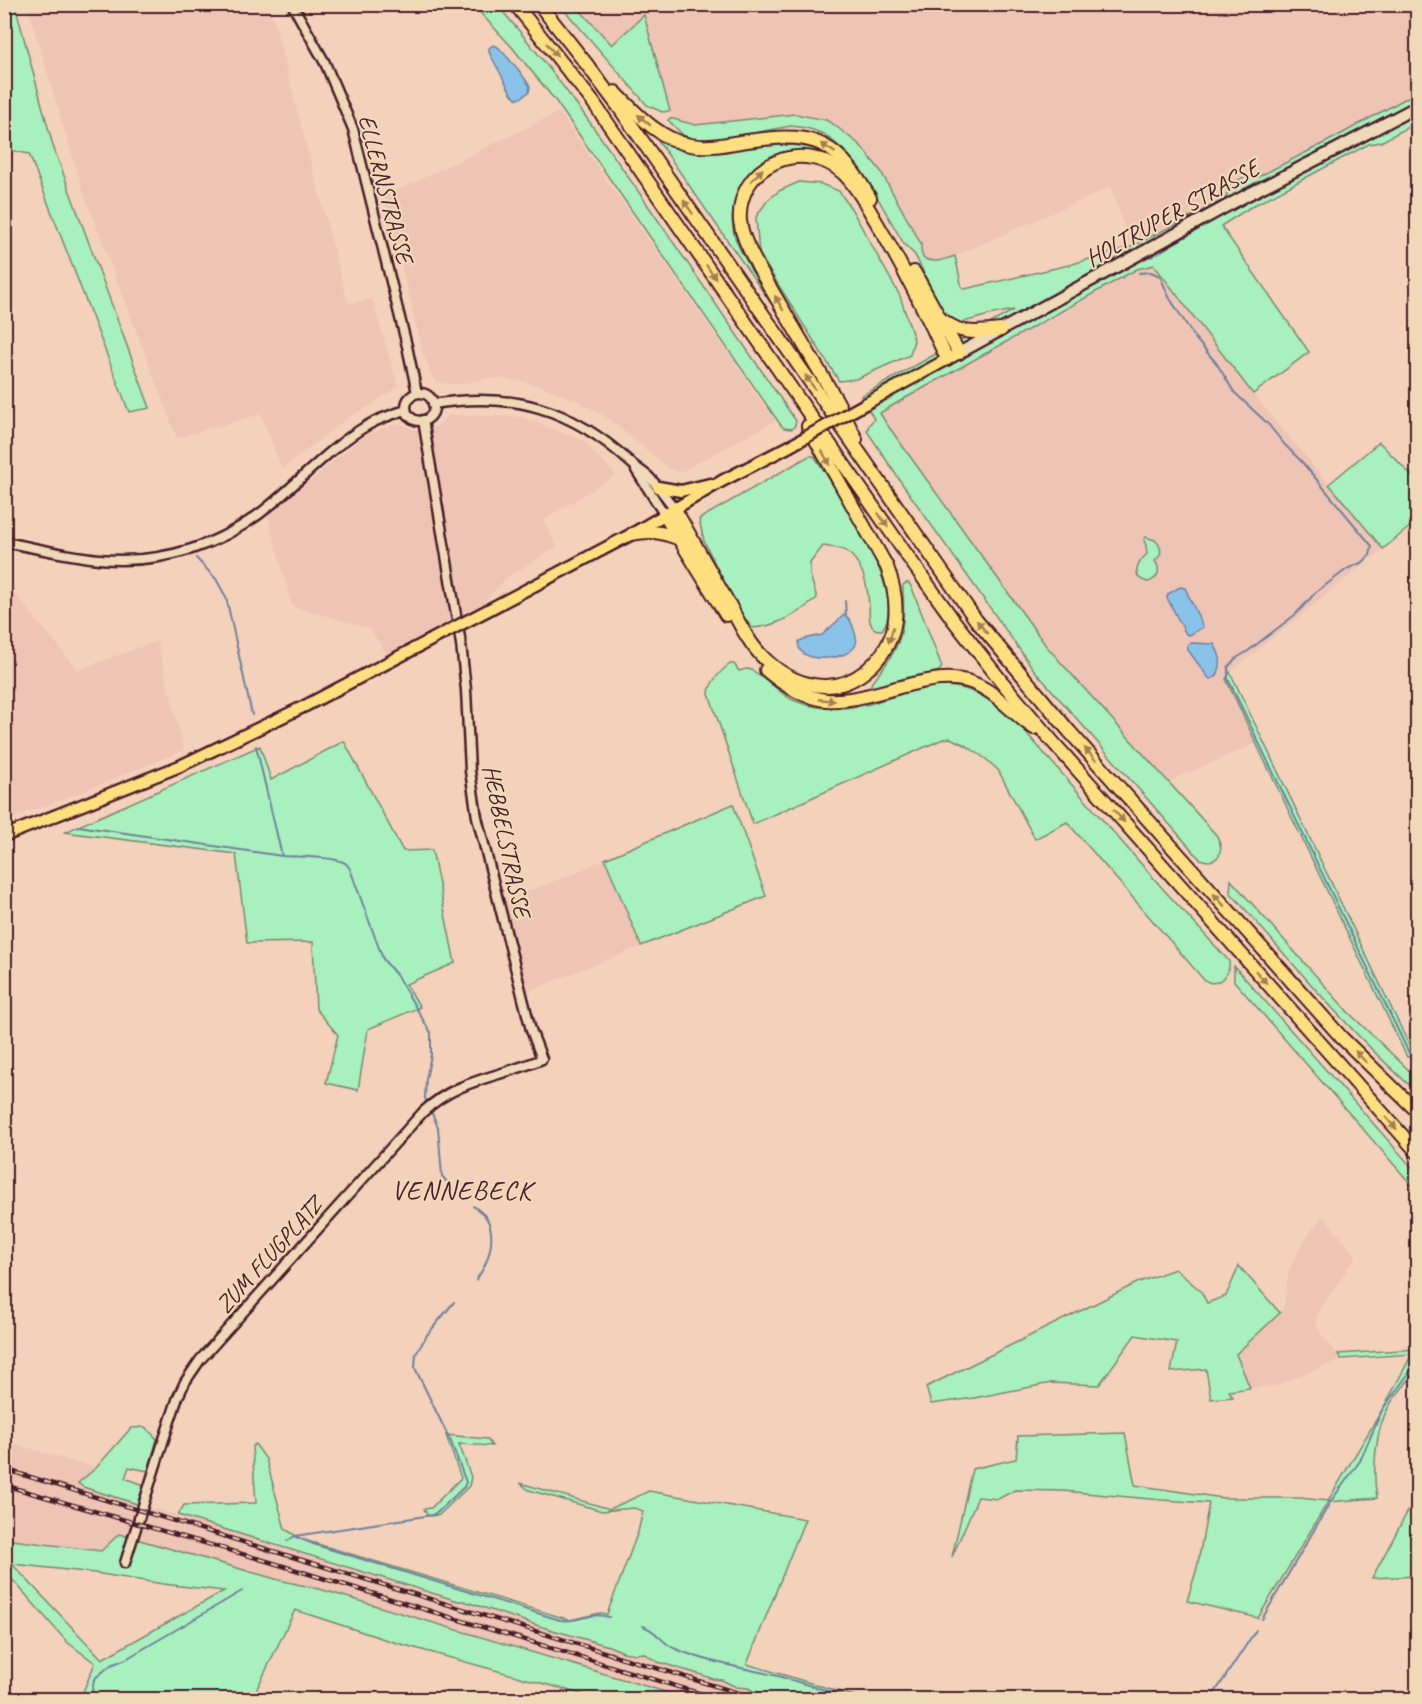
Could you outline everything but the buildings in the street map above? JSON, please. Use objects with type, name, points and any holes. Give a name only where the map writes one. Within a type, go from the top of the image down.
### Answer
[{"type":"highway","points":[[515,4],[592,102],[954,621],[1052,741],[1418,1153]]},
{"type":"highway","points":[[539,4],[588,66],[976,620],[1069,731],[1342,1038],[1418,1112]]},
{"type":"highway","points":[[588,66],[645,122],[688,145],[709,147],[777,136],[804,137],[828,147],[843,159],[858,177],[940,319],[953,356]]},
{"type":"highway","points":[[879,482],[837,401],[747,246],[740,220],[742,201],[749,183],[762,169],[777,161],[797,156],[817,158],[844,174],[887,239],[953,356]]},
{"type":"highway","points":[[940,319],[952,328],[963,332],[1001,330]]},
{"type":"highway","points":[[669,511],[746,634],[765,659],[783,673],[804,683],[826,687],[844,683],[860,675],[873,666],[885,652],[893,632],[896,609],[894,585],[887,567],[766,352]]},
{"type":"highway","points":[[669,511],[680,539],[735,630],[751,653],[780,682],[811,697],[841,700],[923,681],[955,678],[969,681],[993,694],[1030,726],[1052,741]]},
{"type":"highway","points":[[632,534],[649,531],[680,539]]},
{"type":"main road","name":"HOLTRUPER STRASSE","points":[[953,356],[1247,195],[1418,106]]},
{"type":"main road","points":[[4,836],[180,766],[305,706],[632,534],[722,481],[953,356]]},
{"type":"main road","points":[[658,486],[681,491],[722,481]]},
{"type":"street","name":"ELLERNSTRASSE","points":[[292,4],[325,63],[353,129],[417,393]]},
{"type":"street","points":[[417,393],[427,395],[434,404],[432,414],[423,420],[412,418],[406,410],[408,399],[417,393]]},
{"type":"street","points":[[434,404],[480,399],[507,401],[539,407],[561,415],[613,446],[647,475],[658,486],[669,511]]},
{"type":"street","points":[[4,542],[99,559],[137,559],[172,555],[196,549],[231,533],[250,521],[350,437],[377,420],[406,410]]},
{"type":"street","name":"HEBBELSTRASSE","points":[[423,420],[458,627],[466,690],[470,771],[477,817],[531,1030],[542,1059]]},
{"type":"street","points":[[632,464],[669,511]]},
{"type":"street","name":"ZUM FLUGPLATZ","points":[[125,1563],[164,1439],[185,1382],[200,1360],[432,1103],[455,1088],[474,1080],[542,1059]]},
{"type":"shaded area","points":[[27,5],[265,5],[273,18],[348,304],[372,299],[398,387],[347,418],[282,469],[261,414],[177,438],[83,191]]},
{"type":"shaded area","points":[[575,5],[1417,5],[1417,92],[1258,177],[1246,176],[1232,184],[1225,199],[1131,247],[1111,187],[955,256],[935,262],[923,258],[860,145],[833,124],[826,120],[795,114],[695,125],[672,119],[644,16],[612,45]]},
{"type":"shaded area","points":[[559,112],[775,421],[680,472],[668,468],[608,418],[578,401],[541,386],[498,378],[460,384],[438,383],[433,378],[425,359],[384,197]]},
{"type":"shaded area","points":[[1155,265],[1253,394],[1383,549],[1230,672],[1227,679],[1256,743],[1167,782],[1047,647],[880,413],[1137,269]]},
{"type":"shaded area","points":[[449,415],[521,417],[582,440],[616,475],[543,520],[557,547],[507,577],[483,603],[387,654],[369,628],[292,606],[268,516],[363,437],[398,423],[419,432],[436,427]]},
{"type":"shaded area","points":[[5,582],[78,670],[157,641],[184,750],[59,801],[5,820]]},
{"type":"shaded area","points":[[605,859],[641,946],[528,991],[502,901],[571,875]]},
{"type":"shaded area","points":[[1323,1216],[1356,1256],[1318,1313],[1316,1320],[1323,1337],[1341,1359],[1274,1386],[1250,1388],[1236,1355],[1280,1313],[1284,1305],[1289,1270],[1304,1241]]},
{"type":"shaded area","points":[[4,1441],[96,1468],[78,1483],[83,1487],[464,1601],[623,1652],[642,1653],[658,1662],[780,1699],[689,1699],[323,1590],[140,1541],[101,1551],[5,1539]]},
{"type":"green space","points":[[4,5],[15,5],[53,146],[150,408],[129,412],[29,154],[5,149]]},
{"type":"green space","points":[[473,5],[497,5],[582,111],[796,421],[794,427],[784,428],[780,424],[555,100],[511,46]]},
{"type":"green space","points":[[560,5],[575,5],[612,45],[644,15],[670,111],[662,112],[647,105]]},
{"type":"green space","points":[[1417,92],[1417,122],[1381,142],[1369,144],[1249,208],[1221,226],[1309,352],[1253,394],[1154,265],[1137,269],[880,413],[1047,647],[1217,836],[1221,847],[1219,856],[1208,861],[1203,860],[1034,670],[867,431],[874,419],[861,396],[1014,310],[960,323],[943,312],[915,255],[904,244],[859,168],[846,152],[824,134],[807,128],[791,126],[715,140],[695,139],[684,136],[668,120],[670,118],[695,125],[795,114],[826,120],[860,145],[880,170],[921,244],[923,258],[935,261],[955,256],[962,288],[965,289],[1069,265],[1131,247],[1225,199],[1232,184],[1246,176],[1258,177]]},
{"type":"green space","points":[[657,139],[680,149],[705,154],[794,145],[816,149],[815,153],[797,152],[781,155],[765,162],[752,172],[742,185],[735,200],[732,216],[734,234],[745,259],[772,299],[770,302]]},
{"type":"green space","points":[[799,182],[821,184],[839,191],[852,210],[900,296],[914,340],[910,355],[856,379],[839,381],[759,254],[756,217],[767,201],[779,191]]},
{"type":"green space","points":[[1379,442],[1418,482],[1417,521],[1383,549],[1329,484]]},
{"type":"green space","points":[[809,456],[814,456],[840,495],[879,569],[886,593],[888,614],[882,630],[874,629],[870,622],[866,583],[857,562],[844,550],[823,546],[810,563],[810,575],[817,598],[787,618],[752,628],[733,601],[704,541],[699,519]]},
{"type":"green space","points":[[1145,537],[1155,540],[1161,551],[1155,561],[1158,573],[1155,579],[1148,582],[1142,580],[1137,574],[1140,562],[1147,554]]},
{"type":"green space","points":[[909,583],[912,588],[942,667],[939,671],[873,688],[872,682],[890,658],[900,637],[903,585]]},
{"type":"green space","points":[[730,664],[734,664],[739,671],[748,669],[753,671],[793,700],[821,708],[866,705],[910,691],[941,686],[967,690],[991,701],[1015,720],[1229,961],[1229,968],[1224,978],[1211,983],[1204,980],[1067,822],[1035,839],[998,770],[965,745],[950,738],[943,739],[753,824],[709,694],[716,677]]},
{"type":"green space","points":[[1230,672],[1414,1055],[1407,1057],[1256,743],[1226,679]]},
{"type":"green space","points":[[344,741],[403,851],[432,850],[455,963],[406,984],[420,1007],[368,1029],[358,1090],[326,1083],[338,1035],[316,1009],[313,942],[247,943],[236,854],[65,832],[260,746],[271,780]]},
{"type":"green space","points":[[733,804],[766,896],[641,946],[605,859]]},
{"type":"green space","points":[[1231,880],[1348,1012],[1417,1078],[1417,1092],[1344,1020],[1230,892]]},
{"type":"green space","points":[[1234,966],[1417,1173],[1417,1191],[1234,981]]},
{"type":"green space","points":[[1239,1266],[1280,1313],[1236,1354],[1250,1388],[1229,1391],[1233,1397],[1211,1399],[1206,1369],[1171,1372],[1177,1342],[1135,1335],[1099,1385],[1051,1383],[931,1404],[926,1387],[1139,1282],[1175,1269],[1201,1291],[1207,1303],[1226,1296]]},
{"type":"green space","points":[[1417,1349],[1417,1371],[1392,1402],[1381,1427],[1375,1463],[1377,1498],[1328,1502],[1258,1618],[1187,1601],[1197,1568],[1209,1503],[1063,1491],[1015,1490],[998,1499],[978,1497],[952,1557],[972,1469],[1016,1459],[1018,1436],[1125,1433],[1135,1485],[1223,1498],[1300,1498],[1328,1501],[1385,1405],[1412,1354],[1341,1359],[1338,1354]]},
{"type":"green space","points":[[145,1427],[157,1439],[148,1471],[129,1467],[125,1478],[144,1485],[137,1504],[83,1487],[78,1483],[96,1468],[131,1428]]},
{"type":"green space","points":[[446,1435],[487,1439],[492,1446],[459,1444],[471,1477],[469,1486],[439,1515],[428,1516],[424,1509],[431,1508],[461,1478]]},
{"type":"green space","points":[[255,1444],[266,1459],[285,1529],[301,1539],[570,1620],[600,1613],[607,1614],[638,1532],[643,1511],[634,1508],[602,1511],[529,1490],[520,1483],[610,1509],[649,1491],[805,1519],[747,1664],[864,1699],[780,1699],[658,1662],[643,1653],[623,1652],[464,1601],[178,1515],[184,1505],[256,1503],[252,1447]]},
{"type":"green space","points":[[1417,1498],[1417,1576],[1372,1578],[1413,1499]]},
{"type":"green space","points":[[119,1534],[279,1580],[323,1590],[689,1699],[599,1699],[390,1641],[295,1610],[252,1699],[80,1699],[95,1663],[67,1642],[5,1571],[4,1539],[101,1551]],"holes":[[[12,1564],[95,1573],[163,1584],[224,1591],[102,1659]]]},
{"type":"water","points":[[493,45],[498,47],[518,69],[530,86],[529,92],[519,99],[511,93],[489,52],[489,48]]},
{"type":"water","points":[[1180,587],[1185,588],[1203,627],[1190,635],[1186,634],[1167,598],[1168,594]]},
{"type":"water","points":[[844,615],[852,625],[857,641],[852,650],[834,657],[823,658],[805,654],[799,649],[799,641],[822,635]]},
{"type":"water","points":[[1191,643],[1214,644],[1220,660],[1220,668],[1216,677],[1210,679],[1207,676],[1188,650],[1187,645]]},
{"type":"waterway","points":[[1151,257],[1221,216]]},
{"type":"waterway","points":[[1139,273],[1151,272],[1160,276],[1169,297],[1195,338],[1217,364],[1234,392],[1268,424],[1372,546],[1370,555],[1363,562],[1347,569],[1316,592],[1296,614],[1235,659],[1228,667],[1228,679],[1409,1053]]},
{"type":"waterway","points":[[196,558],[216,579],[226,597],[252,715]]},
{"type":"waterway","points":[[845,601],[846,615]]},
{"type":"waterway","points":[[256,746],[282,856],[330,859],[347,865],[383,959],[397,976],[431,1033],[431,1055],[426,1079],[427,1104]]},
{"type":"waterway","points":[[78,826],[282,856]]},
{"type":"waterway","points":[[430,1109],[438,1127],[442,1176],[455,1192]]},
{"type":"waterway","points":[[473,1206],[486,1217],[491,1234],[490,1251],[476,1280]]},
{"type":"waterway","points":[[287,1541],[295,1536],[432,1515],[464,1487],[466,1482],[451,1442],[415,1368],[416,1354],[427,1335],[454,1302]]},
{"type":"waterway","points":[[1262,1619],[1331,1501],[1360,1461],[1382,1410],[1412,1369]]},
{"type":"waterway","points":[[296,1537],[560,1620],[596,1615],[609,1617]]},
{"type":"waterway","points":[[88,1700],[94,1679],[111,1665],[126,1659],[242,1591]]},
{"type":"waterway","points":[[643,1626],[653,1631],[671,1647],[688,1654],[778,1676],[858,1700]]},
{"type":"waterway","points":[[1210,1700],[1256,1630]]},
{"type":"railway","points":[[4,1469],[761,1700]]},
{"type":"railway","points":[[4,1485],[270,1562],[721,1700]]},
{"type":"district","name":"VENNEBECK","points":[[462,1190]]}]
